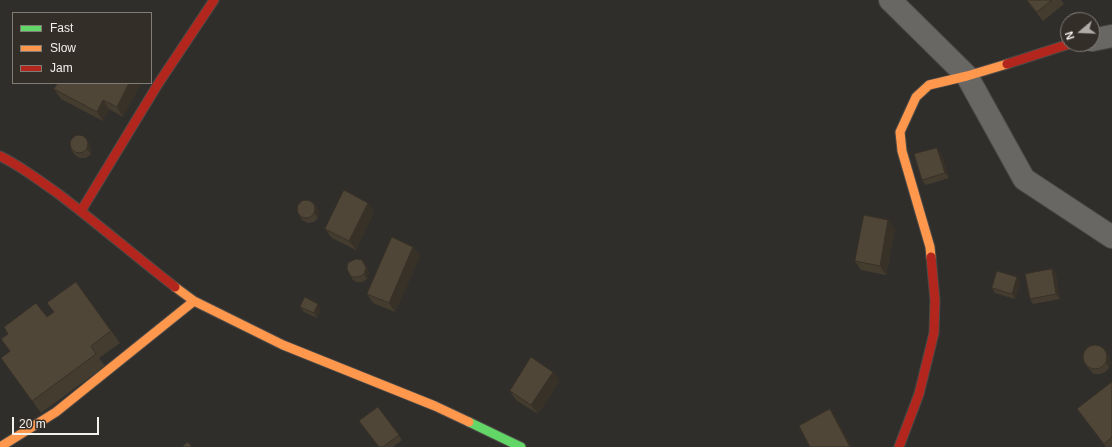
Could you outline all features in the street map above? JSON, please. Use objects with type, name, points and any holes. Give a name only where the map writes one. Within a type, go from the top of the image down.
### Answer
[{"type":"street","points":[[81,211],[158,84],[214,0]]},
{"type":"street","points":[[890,0],[967,76],[1024,179],[1112,236]]},
{"type":"street","points":[[1100,38],[1112,36]]},
{"type":"street","points":[[900,447],[919,394],[934,333],[935,300],[930,247],[902,151],[900,132],[916,97],[929,85],[967,76],[1060,47]]},
{"type":"street","points":[[0,156],[20,166],[81,211],[146,265],[194,302],[283,345],[435,406],[521,447]]},
{"type":"street","points":[[0,447],[56,412],[194,302]]},
{"type":"building","points":[[1027,0],[1052,0],[1037,12]]},
{"type":"building","points":[[57,84],[128,84],[117,107],[103,100],[97,112],[54,89]]},
{"type":"building","points":[[79,135],[85,138],[88,144],[85,150],[79,153],[73,150],[70,144],[73,138]]},
{"type":"building","points":[[937,148],[945,173],[922,180],[914,154]]},
{"type":"building","points":[[344,190],[368,203],[349,241],[325,229]]},
{"type":"building","points":[[306,200],[310,201],[314,205],[314,213],[310,217],[306,218],[302,217],[298,213],[297,209],[298,205],[302,201]]},
{"type":"building","points":[[864,215],[888,220],[880,266],[855,261]]},
{"type":"building","points":[[392,237],[413,247],[389,303],[367,294]]},
{"type":"building","points":[[356,259],[362,260],[366,268],[364,274],[359,277],[352,277],[347,269],[348,263]]},
{"type":"building","points":[[1052,269],[1056,294],[1030,299],[1025,274]]},
{"type":"building","points":[[997,271],[1017,277],[1012,294],[992,288]]},
{"type":"building","points":[[76,282],[111,331],[91,346],[96,354],[32,401],[1,358],[10,351],[1,339],[8,334],[4,327],[36,303],[47,317],[54,312],[47,303]]},
{"type":"building","points":[[305,297],[318,304],[314,313],[300,307]]},
{"type":"building","points":[[1095,345],[1104,348],[1107,357],[1104,366],[1095,369],[1086,366],[1083,357],[1086,348]]},
{"type":"building","points":[[531,357],[553,372],[531,405],[510,391]]},
{"type":"building","points":[[1112,382],[1112,437],[1104,444],[1077,409]]},
{"type":"building","points":[[378,407],[399,435],[383,447],[379,447],[359,421]]},
{"type":"building","points":[[830,409],[850,447],[810,447],[799,426]]},
{"type":"building","points":[[188,442],[192,447],[182,447]]},
{"type":"traffic: fast","points":[[469,422],[521,447]]},
{"type":"traffic: slow","points":[[931,257],[930,247],[902,151],[900,132],[916,97],[929,85],[1007,64]]},
{"type":"traffic: slow","points":[[175,287],[194,301],[283,345],[435,406],[469,422]]},
{"type":"traffic: slow","points":[[0,447],[56,412],[194,301]]},
{"type":"traffic: jam","points":[[81,211],[158,84],[214,0]]},
{"type":"traffic: jam","points":[[1007,64],[1060,47]]},
{"type":"traffic: jam","points":[[0,156],[22,168],[56,192],[175,287]]},
{"type":"traffic: jam","points":[[899,447],[919,394],[934,333],[935,300],[931,257]]}]
